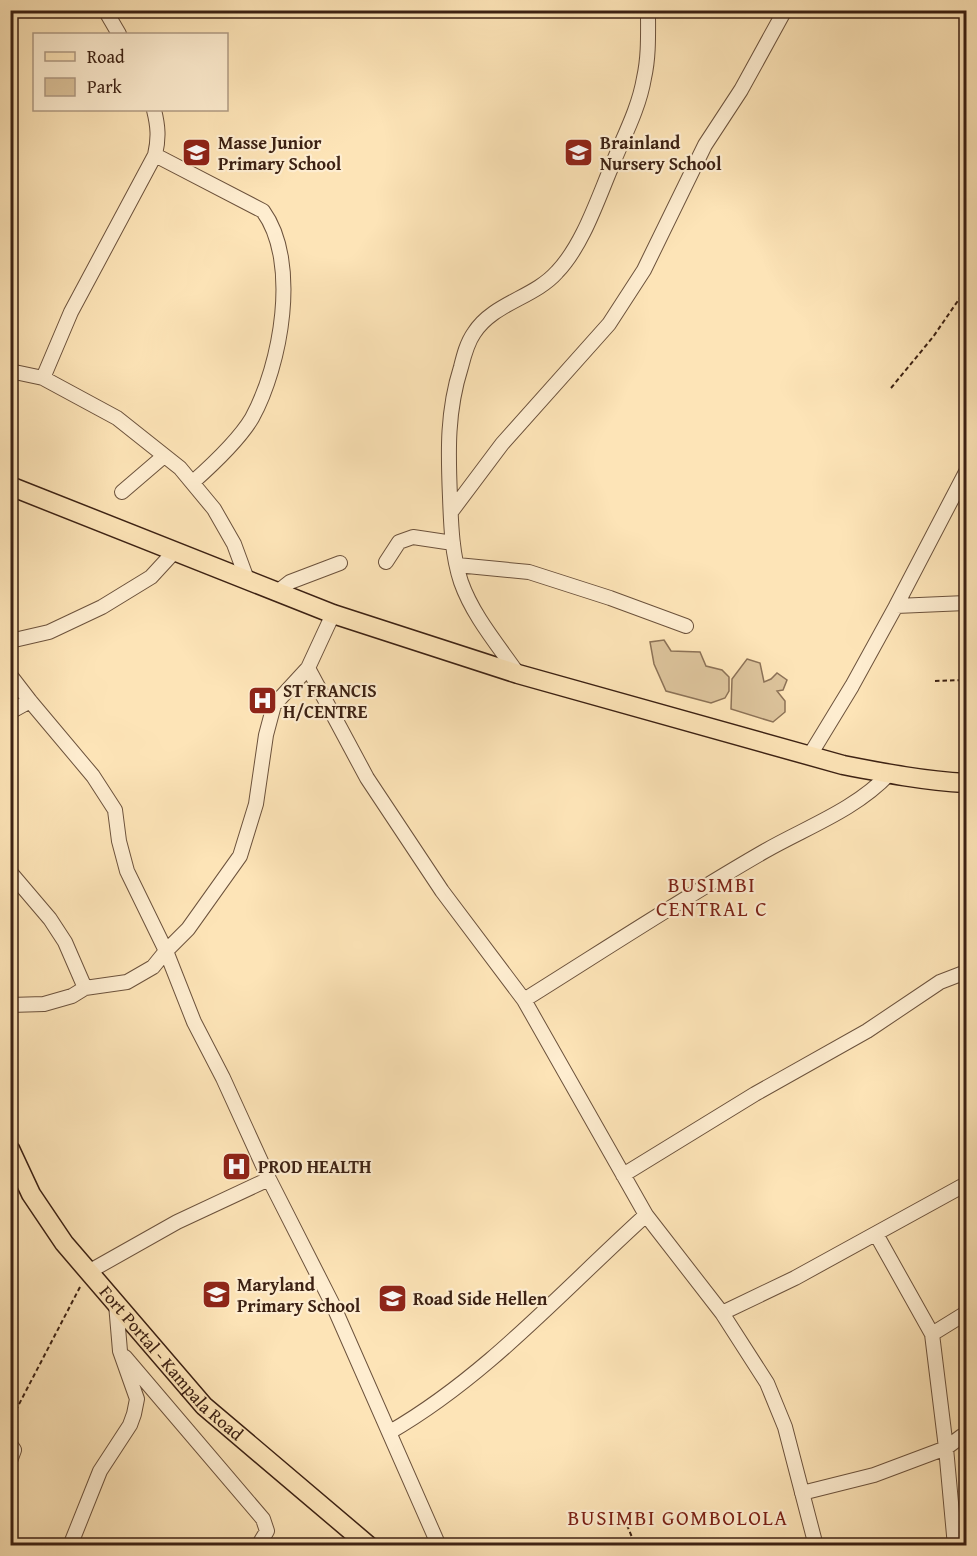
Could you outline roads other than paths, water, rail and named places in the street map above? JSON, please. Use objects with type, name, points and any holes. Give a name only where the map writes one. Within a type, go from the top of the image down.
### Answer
[{"type":"main road","points":[[10,486],[276,593],[333,614],[518,674],[843,765],[888,774],[966,783]]},
{"type":"main road","name":"Fort Portal - Kampala Road","points":[[10,1149],[31,1194],[64,1243],[204,1406],[369,1545]]},
{"type":"street","points":[[105,10],[118,33]]},
{"type":"street","points":[[518,674],[473,609],[457,565],[450,512],[447,440],[453,392],[472,335],[482,321],[540,287],[558,272],[585,229],[635,112],[644,79],[648,10]]},
{"type":"street","points":[[450,512],[502,444],[609,324],[644,270],[705,145],[741,90],[785,10]]},
{"type":"street","points":[[43,378],[71,312],[155,155],[159,139],[154,111]]},
{"type":"street","points":[[155,155],[263,211],[272,224],[280,247],[283,284],[281,334],[269,380],[251,419],[214,462],[193,482]]},
{"type":"street","points":[[10,371],[43,378],[117,418],[164,456],[193,482],[214,510],[234,544],[248,582]]},
{"type":"street","points":[[122,492],[164,456]]},
{"type":"street","points":[[810,755],[858,676],[966,472]]},
{"type":"street","points":[[386,562],[399,542],[413,537],[453,543]]},
{"type":"street","points":[[10,641],[49,632],[102,607],[151,577],[174,552]]},
{"type":"street","points":[[276,593],[290,582],[340,563]]},
{"type":"street","points":[[457,565],[529,573],[610,598],[686,626]]},
{"type":"street","points":[[896,606],[966,603]]},
{"type":"street","points":[[10,1005],[44,1004],[72,996],[85,988],[127,982],[153,967],[188,929],[240,856],[256,804],[266,735],[274,705],[308,668],[333,614]]},
{"type":"street","points":[[308,668],[367,778],[442,891],[524,1000],[646,1215],[722,1313],[767,1383],[777,1404],[816,1545]]},
{"type":"street","points":[[10,675],[93,776],[115,810],[119,841],[127,871],[166,951],[194,1022],[223,1078],[269,1179],[333,1305],[439,1545]]},
{"type":"street","points":[[10,712],[30,701]]},
{"type":"street","points":[[524,1000],[765,851],[850,806],[873,791],[888,774]]},
{"type":"street","points":[[10,872],[50,919],[64,942],[85,988]]},
{"type":"street","points":[[623,1175],[756,1094],[867,1031],[940,982],[966,972]]},
{"type":"street","points":[[90,1271],[177,1222],[269,1179]]},
{"type":"street","points":[[722,1313],[795,1278],[966,1184]]},
{"type":"street","points":[[390,1432],[425,1412],[456,1390],[536,1319],[646,1215]]},
{"type":"street","points":[[876,1234],[932,1334],[955,1545]]},
{"type":"street","points":[[70,1545],[100,1471],[135,1414],[137,1398],[120,1351],[116,1304]]},
{"type":"street","points":[[932,1334],[966,1313]]},
{"type":"street","points":[[120,1351],[263,1519],[267,1531],[258,1545]]},
{"type":"street","points":[[802,1492],[874,1475],[946,1448],[962,1436],[966,1437]]},
{"type":"street","points":[[10,1461],[14,1450],[11,1444]]},
{"type":"place","name":"Masse Junior Primary School","points":[[197,153]]},
{"type":"place","name":"Brainland Nursery School","points":[[579,153]]},
{"type":"place","name":"ST FRANCIS H/CENTRE","points":[[262,701]]},
{"type":"place","name":"PROD HEALTH","points":[[237,1167]]},
{"type":"place","name":"Maryland Primary School","points":[[216,1295]]},
{"type":"place","name":"Road Side Hellen","points":[[392,1299]]},
{"type":"district","name":"BUSIMBI CENTRAL C","points":[[712,897]]},
{"type":"district","name":"BUSIMBI GOMBOLOLA","points":[[678,1518]]}]
